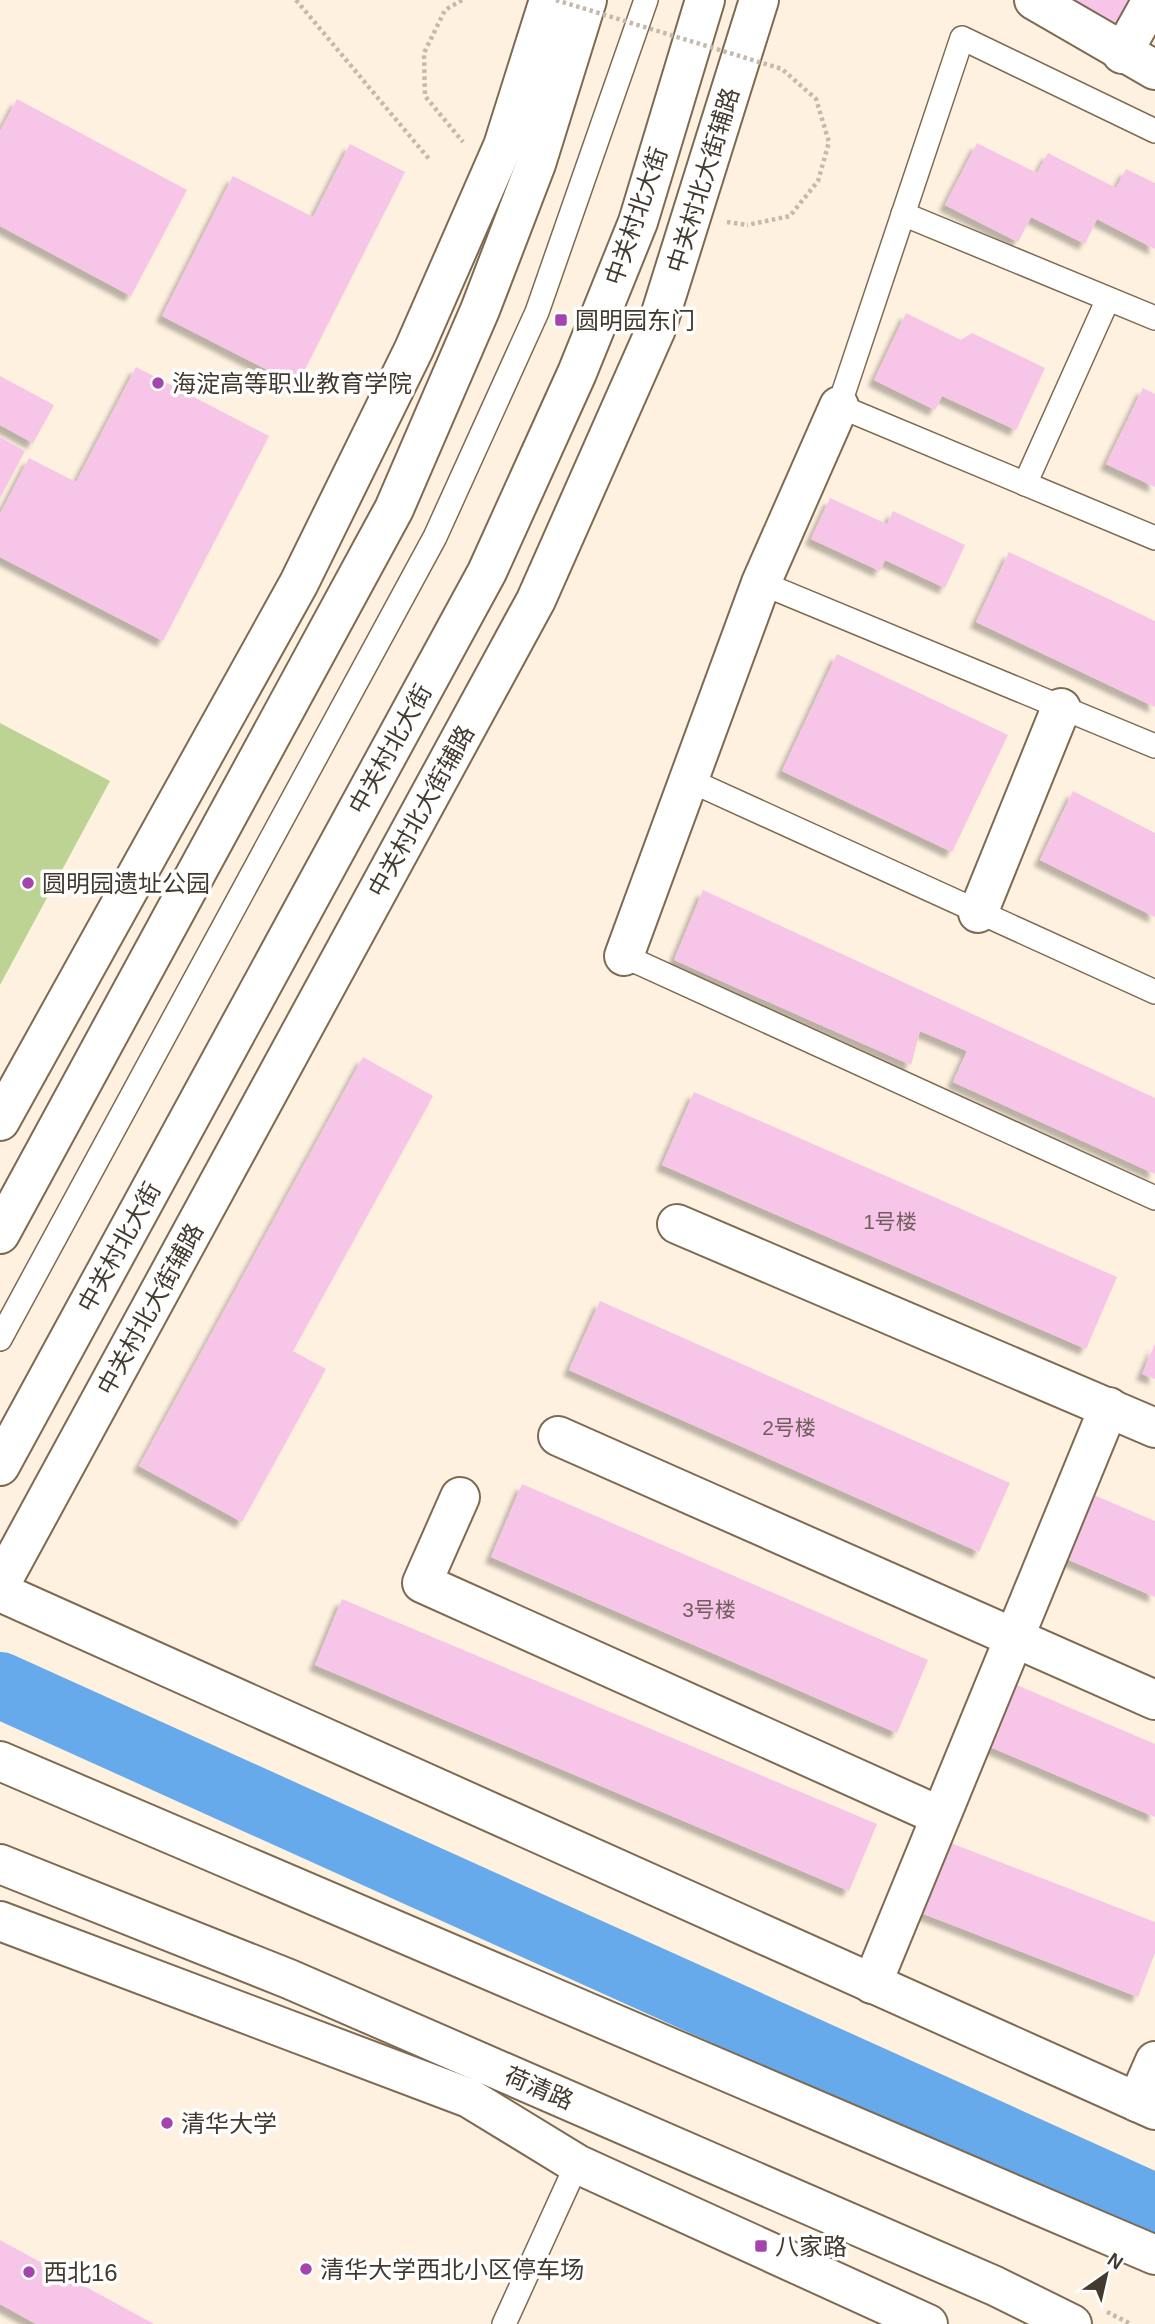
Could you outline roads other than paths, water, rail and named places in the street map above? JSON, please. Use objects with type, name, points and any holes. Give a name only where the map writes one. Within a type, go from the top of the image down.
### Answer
[{"type":"street","points":[[0,1121],[299,583],[414,349],[503,146],[550,0]]},
{"type":"street","points":[[0,1234],[394,509],[480,310],[536,163],[587,0]]},
{"type":"street","name":"中关村北大街","points":[[0,1466],[487,572],[577,373],[638,222],[705,0]]},
{"type":"street","name":"中关村北大街辅路","points":[[0,1585],[536,600],[656,329],[759,0]]},
{"type":"street","points":[[1034,0],[1138,62],[1152,0]]},
{"type":"street","points":[[624,956],[761,583],[839,406]]},
{"type":"street","points":[[978,913],[1060,708]]},
{"type":"street","points":[[677,1224],[1155,1428]]},
{"type":"street","points":[[872,1983],[1109,1408]]},
{"type":"street","points":[[558,1436],[1155,1700]]},
{"type":"street","points":[[460,1497],[422,1583],[940,1816]]},
{"type":"street","points":[[0,1592],[1146,2106],[1155,2061]]},
{"type":"street","points":[[0,1761],[1155,2255]]},
{"type":"street","name":"荷清路","points":[[0,1864],[289,1979],[995,2286],[1072,2324]]},
{"type":"street","name":"荷清路","points":[[0,1921],[469,2098],[577,2164],[928,2324]]},
{"type":"lane","points":[[0,1339],[435,537],[537,312],[646,0]]},
{"type":"lane","points":[[1155,131],[962,38],[839,406],[1155,538]]},
{"type":"lane","points":[[903,214],[1155,318]]},
{"type":"lane","points":[[1026,484],[1108,299]]},
{"type":"lane","points":[[761,583],[1155,746]]},
{"type":"lane","points":[[689,780],[1155,992]]},
{"type":"lane","points":[[624,956],[1155,1198]]},
{"type":"lane","points":[[504,2324],[577,2164]]},
{"type":"waterway","points":[[0,1685],[1155,2207]]},
{"type":"place","name":"圆明园东门","points":[[561,320]]},
{"type":"place","name":"海淀高等职业教育学院","points":[[158,383]]},
{"type":"place","name":"圆明园遗址公园","points":[[28,883]]},
{"type":"place","name":"清华大学","points":[[167,2123]]},
{"type":"place","name":"八家路","points":[[761,2246]]},
{"type":"place","name":"清华大学西北小区停车场","points":[[306,2269]]},
{"type":"place","name":"西北16","points":[[29,2272]]}]
